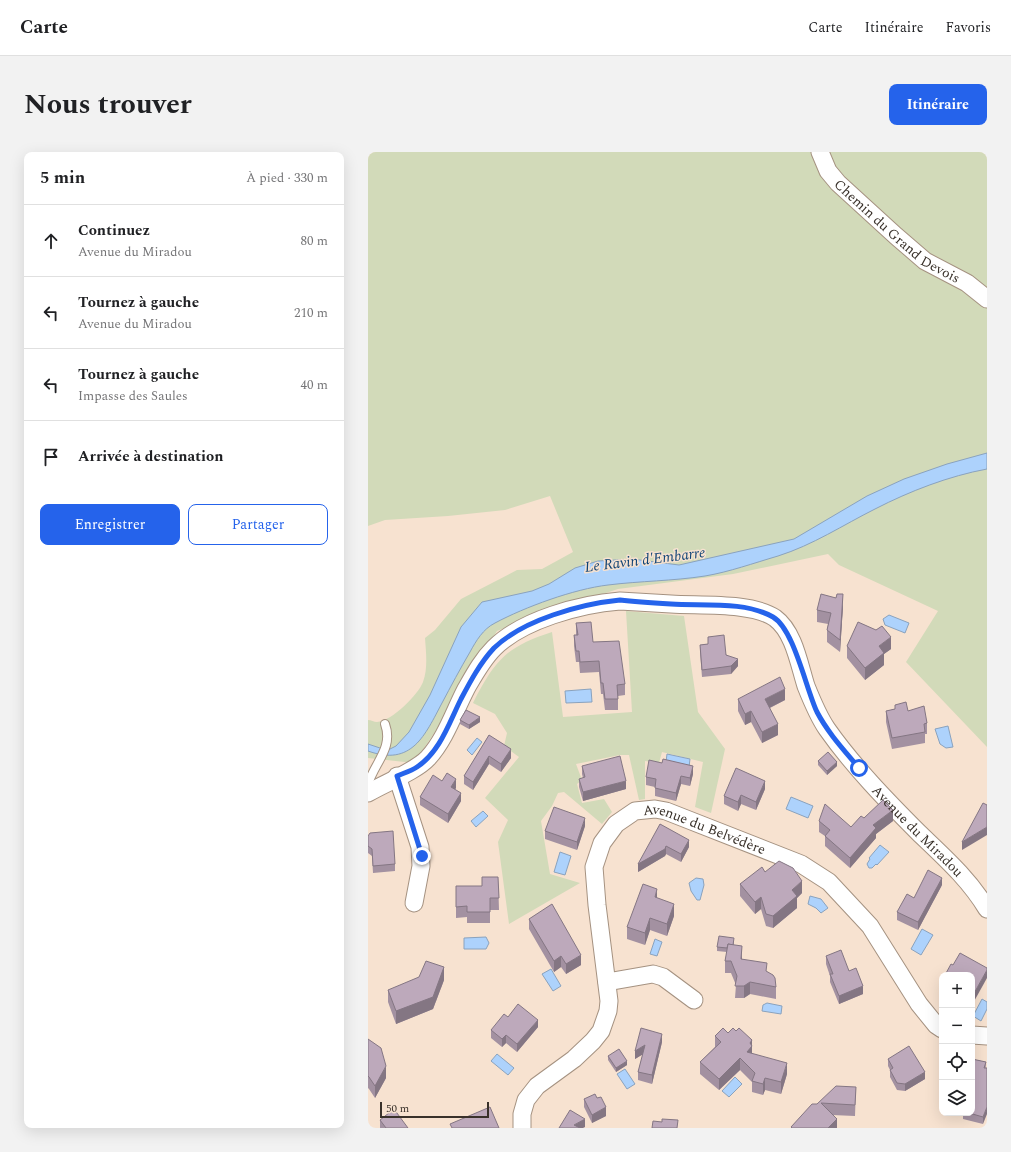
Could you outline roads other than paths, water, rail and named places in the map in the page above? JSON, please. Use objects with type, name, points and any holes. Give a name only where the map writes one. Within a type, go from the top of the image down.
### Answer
[{"type":"street","name":"Chemin du Grand Devois","points":[[820,152],[828,171],[838,183],[896,236],[925,260],[966,283],[987,299]]},
{"type":"street","name":"Avenue du Miradou","points":[[368,793],[397,776],[416,768],[434,750],[448,728],[474,675],[493,649],[517,630],[546,618],[584,607],[620,600],[727,606],[759,611],[774,617],[782,624],[792,644],[812,700],[824,723],[836,741],[915,828],[962,874],[987,910]]},
{"type":"street","points":[[397,776],[422,856],[414,903]]},
{"type":"street","name":"Avenue du Belvédère","points":[[522,1128],[522,1114],[526,1100],[537,1086],[574,1059],[601,1031],[608,1011],[607,982],[597,905],[594,866],[597,854],[608,833],[625,816],[635,811],[656,809],[666,811],[711,827],[801,864],[829,882],[870,926],[919,1004],[939,1027]]},
{"type":"street","points":[[607,982],[653,974],[663,977],[694,1000]]},
{"type":"street","points":[[975,1035],[987,1036]]},
{"type":"lane","points":[[368,786],[385,752],[388,731],[385,724]]},
{"type":"water","points":[[987,453],[987,469],[944,480],[916,490],[875,509],[816,541],[778,556],[732,570],[705,576],[608,585],[580,590],[535,605],[507,617],[483,632],[477,640],[429,726],[415,745],[396,755],[383,755],[368,751],[368,744],[383,749],[390,749],[396,746],[409,732],[430,695],[461,627],[482,602],[532,591],[549,584],[575,568],[598,561],[632,559],[679,565],[794,539],[867,496],[904,479],[947,464]]},
{"type":"water","points":[[889,615],[909,623],[905,633],[885,625],[883,619]]},
{"type":"water","points":[[591,689],[592,702],[566,703],[565,691]]},
{"type":"water","points":[[948,726],[953,747],[946,748],[940,744],[935,729]]},
{"type":"water","points":[[477,738],[482,742],[472,755],[467,750]]},
{"type":"water","points":[[667,754],[690,759],[689,767],[666,762]]},
{"type":"water","points":[[791,797],[813,806],[808,818],[786,809]]},
{"type":"water","points":[[483,811],[488,816],[476,827],[471,821]]},
{"type":"water","points":[[880,845],[889,852],[877,865],[876,864],[872,868],[869,868],[867,864],[870,859],[869,858]]},
{"type":"water","points":[[560,852],[571,856],[565,875],[554,872]]},
{"type":"water","points":[[696,878],[703,879],[704,885],[700,900],[697,900],[691,891],[689,883]]},
{"type":"water","points":[[810,896],[821,899],[828,908],[821,913],[816,908],[808,904]]},
{"type":"water","points":[[922,929],[933,935],[921,955],[911,949]]},
{"type":"water","points":[[486,937],[489,943],[486,949],[464,949],[464,938]]},
{"type":"water","points":[[655,939],[662,942],[657,956],[650,954]]},
{"type":"water","points":[[551,969],[561,986],[553,991],[542,974]]},
{"type":"water","points":[[982,999],[987,1002],[987,1009],[981,1021],[975,1017],[975,1012]]},
{"type":"water","points":[[767,1003],[782,1006],[781,1014],[762,1011],[763,1005]]},
{"type":"water","points":[[497,1054],[514,1068],[508,1075],[491,1061]]},
{"type":"water","points":[[625,1069],[635,1084],[627,1089],[617,1074]]},
{"type":"water","points":[[735,1077],[742,1084],[729,1097],[722,1091]]},
{"type":"water label","name":"Le Ravin d'Embarre","points":[[645,560]]}]
